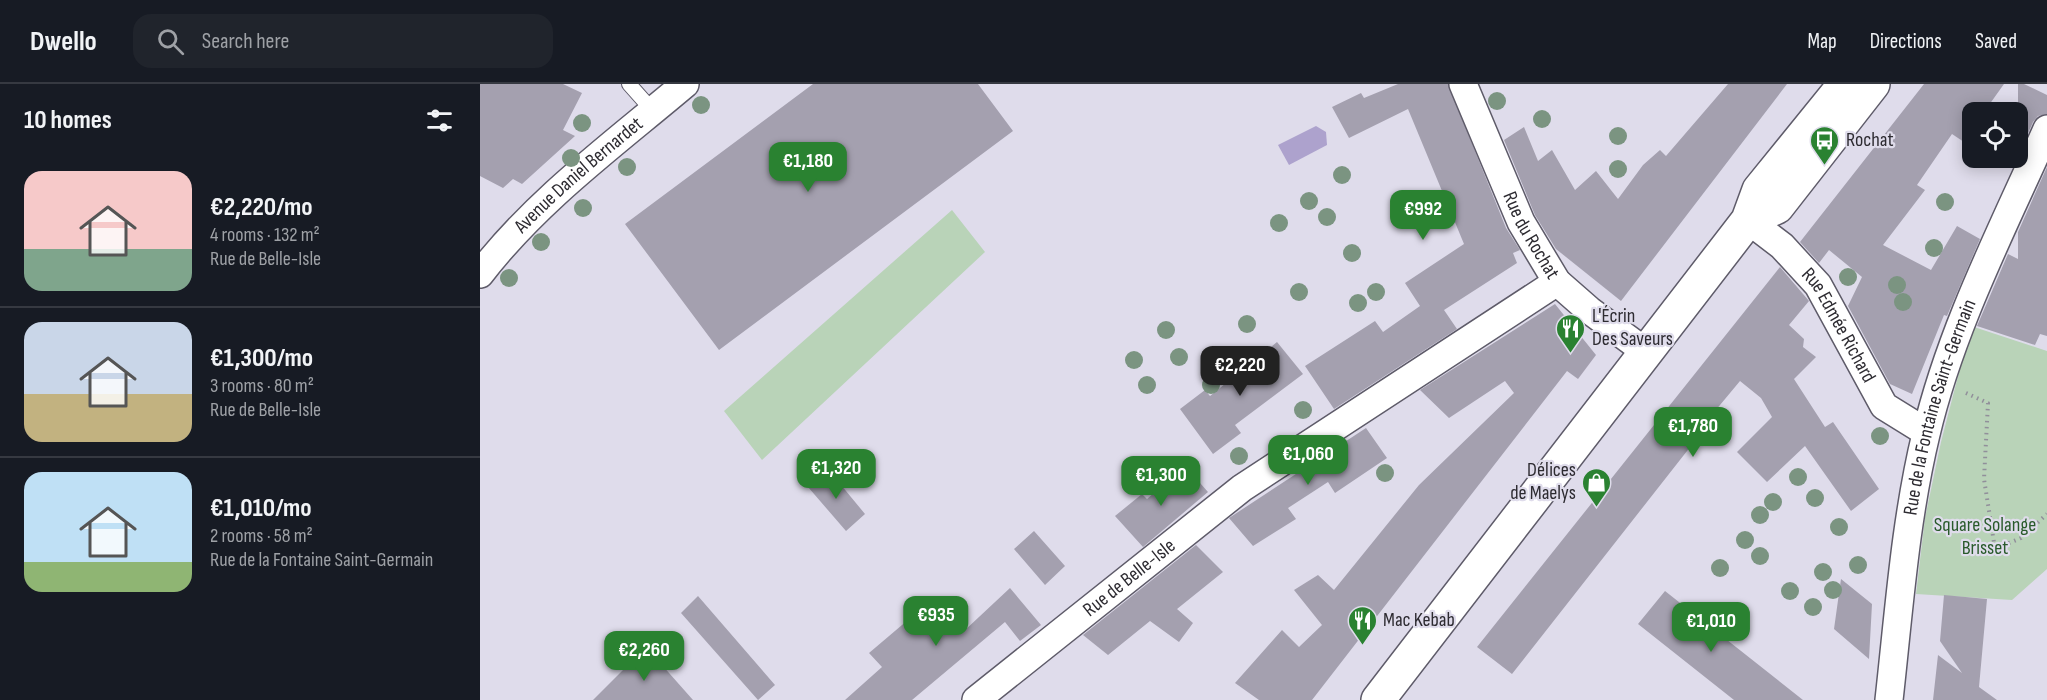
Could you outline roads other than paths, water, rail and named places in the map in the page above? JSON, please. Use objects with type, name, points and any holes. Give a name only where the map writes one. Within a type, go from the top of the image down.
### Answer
[{"type":"main road","points":[[1378,700],[1748,220],[1759,190],[1845,84]]},
{"type":"main road","points":[[1748,220],[1777,207],[1873,84]]},
{"type":"street","name":"Avenue Daniel Bernardet","points":[[480,274],[504,243],[579,172],[685,84]]},
{"type":"street","name":"Rue du Rochat","points":[[1463,84],[1521,222],[1557,282],[1589,310],[1646,352]]},
{"type":"street","name":"Rue de la Fontaine Saint-Germain","points":[[1889,700],[1911,505],[1926,432],[1941,381],[1982,276],[2047,129]]},
{"type":"street","name":"Rue Edmée Richard","points":[[1748,220],[1782,246],[1818,285],[1884,406],[1926,432]]},
{"type":"street","name":"Rue de Belle-Isle","points":[[976,700],[1242,488],[1557,282]]},
{"type":"lane","points":[[629,84],[653,111]]},
{"type":"place","name":"Rochat","points":[[1825,166]]},
{"type":"place","name":"L'Écrin Des Saveurs","points":[[1571,354]]},
{"type":"place","name":"Délices de Maelys","points":[[1597,508]]},
{"type":"place","name":"Mac Kebab","points":[[1362,646]]},
{"type":"park label","name":"Square Solange Brisset","points":[[1985,536]]}]
